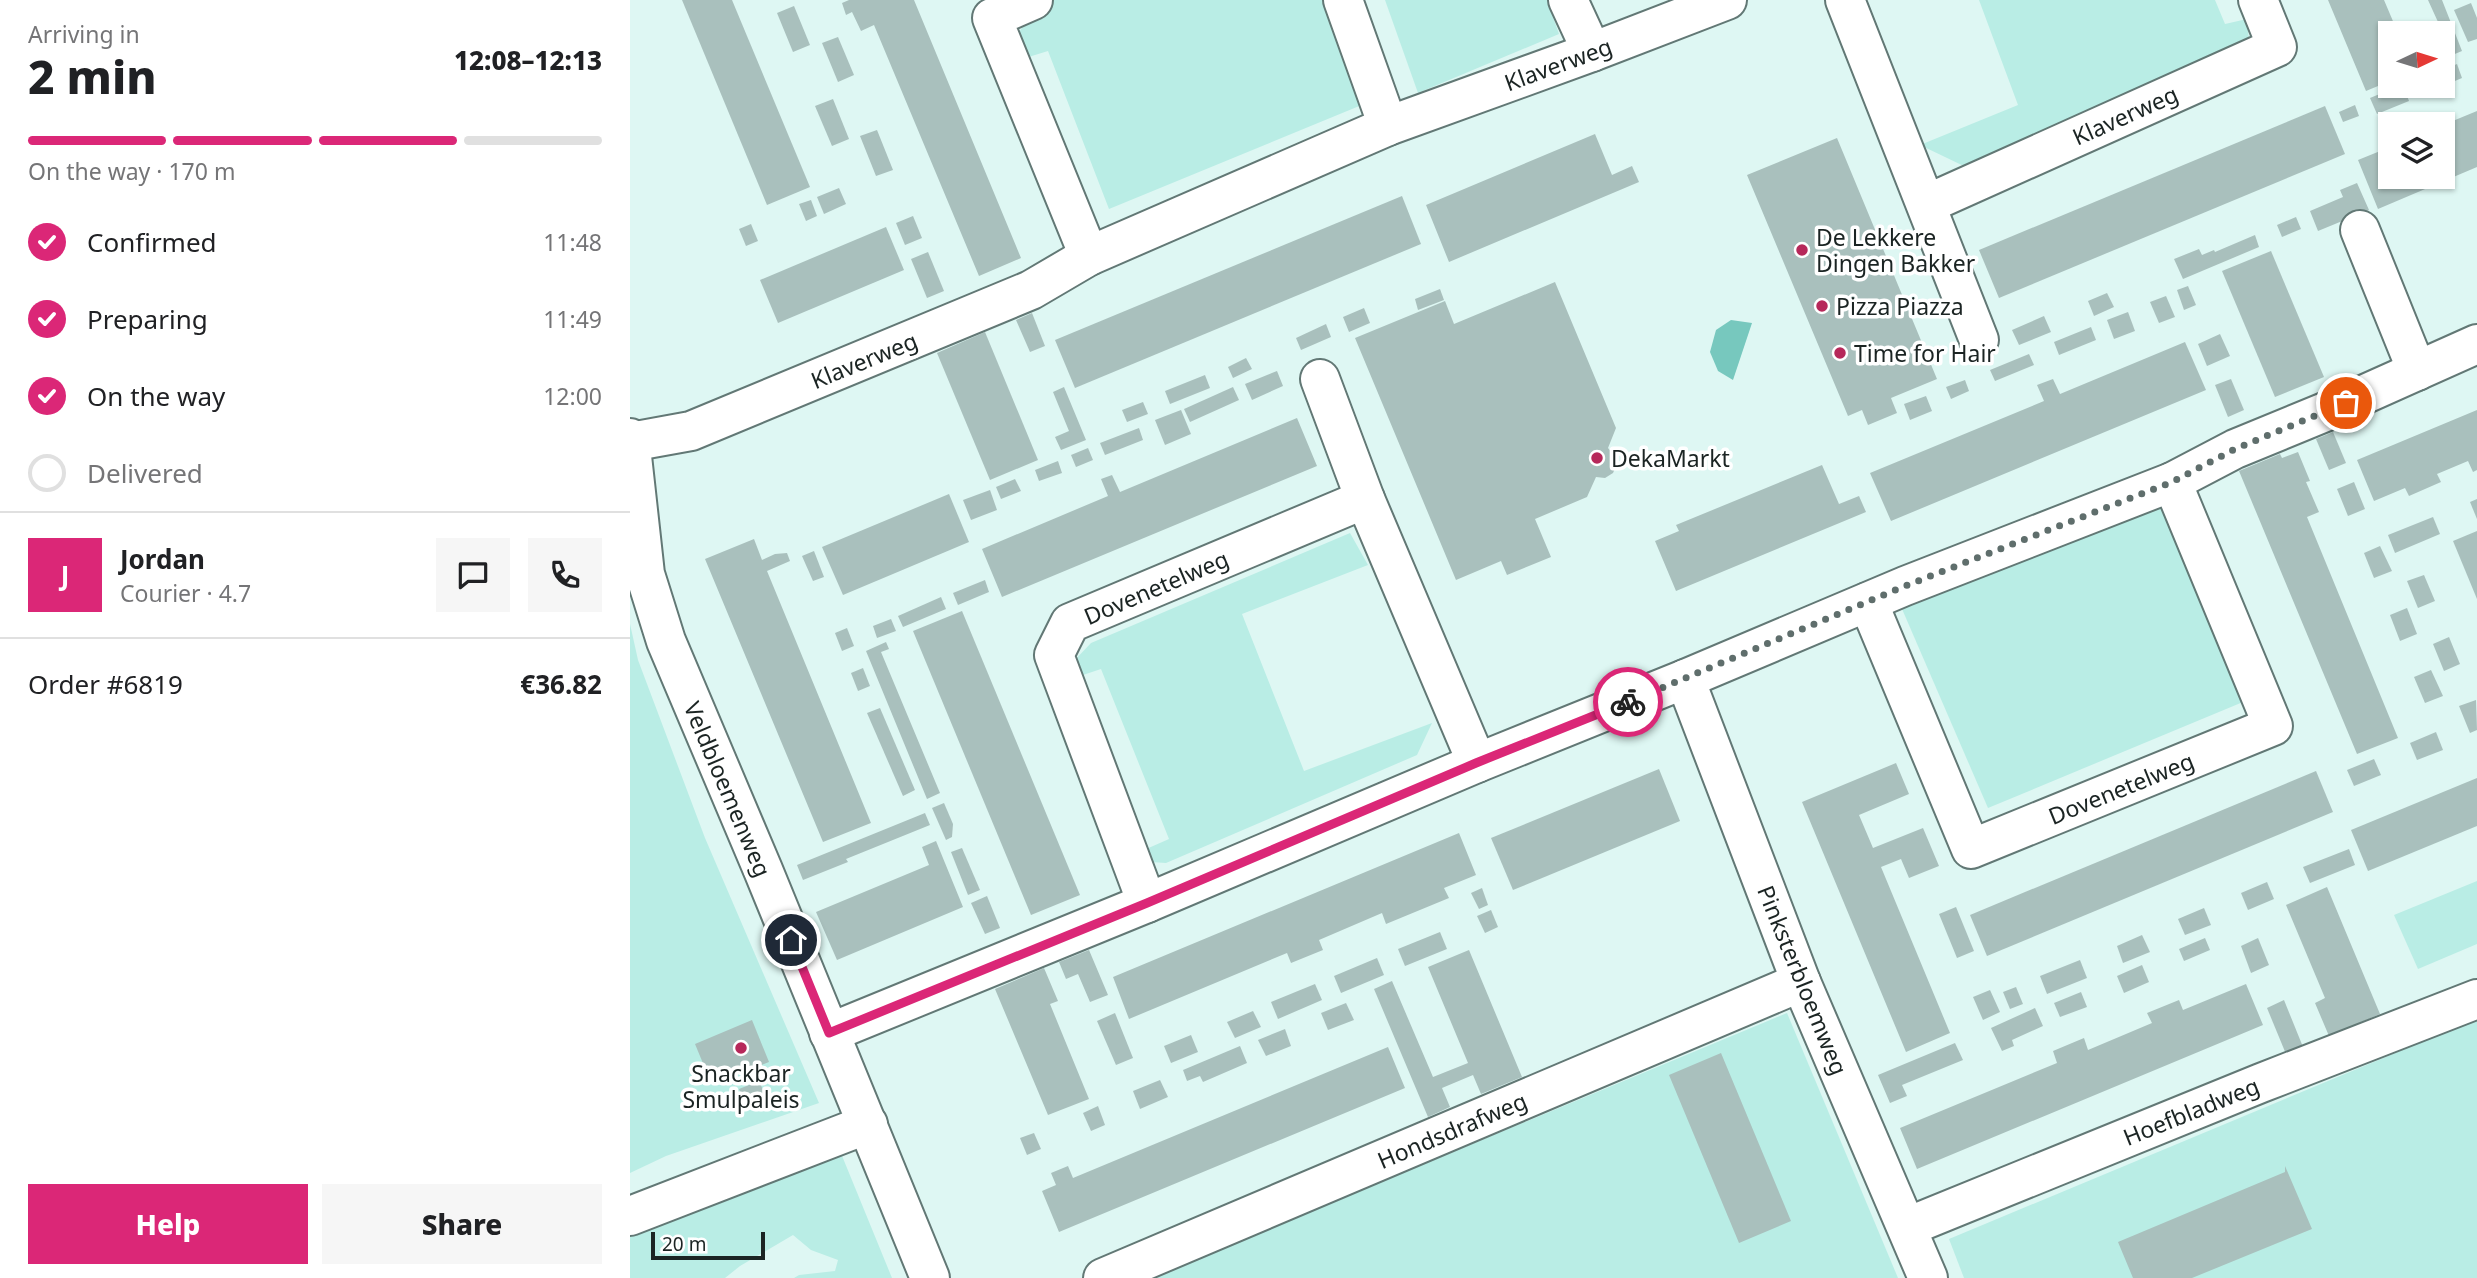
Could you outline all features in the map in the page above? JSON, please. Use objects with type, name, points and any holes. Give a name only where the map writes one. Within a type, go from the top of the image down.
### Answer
[{"type":"street","points":[[1033,0],[992,18],[1089,256]]},
{"type":"street","points":[[1343,0],[1388,126]]},
{"type":"street","points":[[1568,0],[1592,52]]},
{"type":"street","name":"Klaverweg","points":[[630,441],[691,431],[1031,290],[1089,256],[1388,126],[1727,0]]},
{"type":"street","points":[[1845,0],[1979,340]]},
{"type":"street","name":"Klaverweg","points":[[1927,204],[2277,47],[2258,0]]},
{"type":"street","points":[[2360,230],[2417,371]]},
{"type":"street","points":[[829,1033],[1868,602],[2172,482],[2235,449],[2477,344]]},
{"type":"street","points":[[1320,379],[1365,499],[1476,763]]},
{"type":"street","name":"Veldbloemenweg","points":[[630,441],[645,574],[666,641],[930,1278]]},
{"type":"street","name":"Dovenetelweg","points":[[1868,602],[1971,849],[2273,726],[2172,482]]},
{"type":"street","name":"Dovenetelweg","points":[[1147,903],[1054,655],[1070,623],[1365,499]]},
{"type":"street","name":"Pinksterbloemweg","points":[[1685,679],[1801,982],[1928,1278]]},
{"type":"street","name":"Hondsdrafweg","points":[[1103,1278],[1801,982]]},
{"type":"street","name":"Hoefbladweg","points":[[1907,1227],[2278,1076],[2477,999]]},
{"type":"street","points":[[630,1216],[868,1124]]},
{"type":"green space","points":[[1053,0],[1329,0],[1369,102],[1109,209],[1048,51],[1022,59],[1018,34],[1035,7]]},
{"type":"green space","points":[[1385,0],[1547,0],[1559,34],[1418,93]]},
{"type":"green space","points":[[1979,0],[2215,0],[2225,24],[2247,19],[2249,42],[1970,169],[1920,145],[2018,105]]},
{"type":"green space","points":[[2158,501],[2243,702],[1988,808],[1899,602]]},
{"type":"green space","points":[[1350,533],[1368,565],[1242,614],[1304,771],[1432,723],[1417,755],[1166,863],[1151,862],[1144,850],[1169,839],[1101,669],[1077,677],[1072,663],[1091,643]]},
{"type":"green space","points":[[630,624],[638,660],[705,838],[819,1103],[666,1156],[630,1173]]},
{"type":"green space","points":[[2477,881],[2477,944],[2418,969],[2394,915]]},
{"type":"green space","points":[[1787,1013],[1898,1278],[1150,1278]]},
{"type":"green space","points":[[2477,1019],[2477,1278],[1964,1278],[1949,1239]]},
{"type":"green space","points":[[838,1146],[892,1278],[794,1278],[799,1275],[835,1271],[838,1260],[811,1250],[793,1235],[740,1266],[725,1278],[630,1278],[630,1233]]},
{"type":"water","points":[[1731,320],[1752,323],[1733,380],[1718,371],[1710,352],[1716,330]]},
{"type":"building","points":[[682,0],[732,0],[810,187],[767,205]]},
{"type":"building","points":[[849,0],[914,0],[1021,258],[979,276],[874,25],[861,31],[852,12],[846,15],[842,3]]},
{"type":"building","points":[[2328,0],[2384,0],[2393,21],[2378,21],[2378,86],[2366,91]]},
{"type":"building","points":[[2428,0],[2442,0],[2450,21],[2438,21]]},
{"type":"building","points":[[2471,3],[2477,18],[2477,39],[2468,42],[2454,10]]},
{"type":"building","points":[[794,6],[810,45],[793,52],[777,13]]},
{"type":"building","points":[[2455,33],[2462,51],[2455,54]]},
{"type":"building","points":[[838,37],[854,75],[838,82],[822,43]]},
{"type":"building","points":[[2457,64],[2462,78],[2455,81]]},
{"type":"building","points":[[2378,95],[2378,98],[2408,98],[2409,101],[2377,114],[2370,98]]},
{"type":"building","points":[[833,99],[849,139],[832,146],[815,106]]},
{"type":"building","points":[[2355,105],[2359,116],[2343,122],[2339,112]]},
{"type":"building","points":[[2325,106],[2345,154],[1999,298],[1979,250]]},
{"type":"building","points":[[2477,111],[2477,167],[2455,176],[2455,120]]},
{"type":"building","points":[[877,130],[893,170],[876,176],[860,136]]},
{"type":"building","points":[[1595,134],[1612,175],[1632,166],[1639,182],[1449,262],[1426,205]]},
{"type":"building","points":[[1837,138],[1937,379],[1891,398],[1897,413],[1868,425],[1862,410],[1848,416],[1747,175]]},
{"type":"building","points":[[2378,152],[2378,189],[2425,189],[2378,209],[2358,160]]},
{"type":"building","points":[[2357,183],[2369,210],[2318,231],[2310,211],[2343,197],[2340,190]]},
{"type":"building","points":[[839,188],[846,204],[824,214],[817,197]]},
{"type":"building","points":[[1402,196],[1421,244],[1075,388],[1055,340]]},
{"type":"building","points":[[811,200],[817,216],[806,221],[799,204]]},
{"type":"building","points":[[913,216],[922,238],[905,245],[896,223]]},
{"type":"building","points":[[2296,217],[2301,229],[2282,237],[2277,225]]},
{"type":"building","points":[[751,224],[758,241],[746,246],[739,229]]},
{"type":"building","points":[[886,227],[904,270],[778,323],[760,280]]},
{"type":"building","points":[[2255,235],[2259,247],[2183,279],[2174,259],[2199,249],[2202,255],[2214,250],[2215,252]]},
{"type":"building","points":[[2271,251],[2324,377],[2275,397],[2222,271]]},
{"type":"building","points":[[928,252],[944,291],[927,298],[911,259]]},
{"type":"building","points":[[1555,282],[1616,428],[1608,448],[1617,464],[1613,473],[1605,478],[1596,477],[1587,497],[1535,519],[1551,557],[1507,575],[1501,561],[1456,580],[1355,338],[1445,301],[1454,324]]},
{"type":"building","points":[[2188,286],[2196,305],[2184,310],[2177,290]]},
{"type":"building","points":[[1440,289],[1444,300],[1418,310],[1415,299]]},
{"type":"building","points":[[2107,293],[2114,307],[2094,316],[2088,301]]},
{"type":"building","points":[[2166,296],[2175,317],[2159,323],[2150,302]]},
{"type":"building","points":[[1364,308],[1370,323],[1349,332],[1343,317]]},
{"type":"building","points":[[2128,312],[2135,331],[2114,339],[2107,320]]},
{"type":"building","points":[[1032,313],[1045,346],[1030,352],[1016,320]]},
{"type":"building","points":[[2044,316],[2051,332],[2019,345],[2012,330]]},
{"type":"building","points":[[1326,324],[1331,337],[1301,350],[1296,338]]},
{"type":"building","points":[[2091,327],[2096,340],[2059,355],[2054,342]]},
{"type":"building","points":[[985,332],[1038,460],[990,480],[937,353]]},
{"type":"building","points":[[2220,334],[2230,356],[2207,366],[2198,344]]},
{"type":"building","points":[[2185,342],[2206,390],[1891,521],[1870,473],[2044,401],[2037,385],[2053,379],[2060,394]]},
{"type":"building","points":[[2029,354],[2034,365],[1995,381],[1990,370]]},
{"type":"building","points":[[1246,358],[1252,369],[1233,378],[1228,367]]},
{"type":"building","points":[[1277,371],[1283,386],[1252,400],[1245,384]]},
{"type":"building","points":[[1205,375],[1210,388],[1170,404],[1165,391]]},
{"type":"building","points":[[2231,379],[2244,410],[2228,417],[2215,385]]},
{"type":"building","points":[[1965,380],[1969,391],[1951,399],[1946,387]]},
{"type":"building","points":[[1064,387],[1086,440],[1061,450],[1055,437],[1069,431],[1053,392]]},
{"type":"building","points":[[1233,387],[1239,400],[1190,422],[1184,409]]},
{"type":"building","points":[[1926,396],[1932,411],[1910,420],[1904,404]]},
{"type":"building","points":[[1143,402],[1148,414],[1127,422],[1122,410]]},
{"type":"building","points":[[1181,410],[1191,434],[1165,445],[1155,420]]},
{"type":"building","points":[[2477,410],[2477,470],[2473,472],[2468,461],[2437,474],[2441,482],[2409,496],[2405,488],[2374,501],[2357,460]]},
{"type":"building","points":[[1297,418],[1317,466],[1002,597],[982,549],[1108,496],[1101,479],[1112,475],[1120,492]]},
{"type":"building","points":[[1139,428],[1143,440],[1105,455],[1100,443]]},
{"type":"building","points":[[2333,432],[2346,463],[2329,470],[2316,439]]},
{"type":"building","points":[[1088,448],[1093,460],[1076,467],[1071,455]]},
{"type":"building","points":[[2298,452],[2310,481],[2306,482],[2319,512],[2307,517],[2398,738],[2357,754],[2239,471],[2280,454],[2282,458]]},
{"type":"building","points":[[1058,461],[1062,473],[1039,481],[1035,470]]},
{"type":"building","points":[[1822,465],[1839,504],[1859,496],[1866,512],[1676,591],[1655,541],[1679,531],[1676,525]]},
{"type":"building","points":[[1015,479],[1021,491],[1001,499],[996,487]]},
{"type":"building","points":[[2354,482],[2365,509],[2348,516],[2337,489]]},
{"type":"building","points":[[990,490],[997,510],[971,520],[963,500]]},
{"type":"building","points":[[949,494],[969,542],[843,595],[822,547]]},
{"type":"building","points":[[2477,499],[2477,519],[2470,502]]},
{"type":"building","points":[[2433,517],[2440,534],[2395,553],[2388,535]]},
{"type":"building","points":[[2477,531],[2477,599],[2453,541]]},
{"type":"building","points":[[754,539],[762,560],[775,554],[787,553],[790,561],[767,571],[871,823],[823,842],[705,559]]},
{"type":"building","points":[[2380,546],[2392,571],[2374,578],[2364,553]]},
{"type":"building","points":[[814,551],[824,577],[813,581],[802,556]]},
{"type":"building","points":[[2424,575],[2435,601],[2418,608],[2407,581]]},
{"type":"building","points":[[985,580],[989,592],[958,605],[953,593]]},
{"type":"building","points":[[941,597],[946,609],[903,627],[898,616]]},
{"type":"building","points":[[2407,608],[2417,634],[2400,641],[2390,615]]},
{"type":"building","points":[[962,611],[1080,895],[1031,915],[913,631]]},
{"type":"building","points":[[891,619],[896,631],[877,638],[873,626]]},
{"type":"building","points":[[847,628],[854,646],[842,651],[835,633]]},
{"type":"building","points":[[2449,637],[2460,664],[2444,671],[2433,644]]},
{"type":"building","points":[[886,642],[889,649],[881,652],[940,793],[927,799],[866,651]]},
{"type":"building","points":[[863,668],[870,686],[858,691],[851,673]]},
{"type":"building","points":[[2431,670],[2443,696],[2425,703],[2414,677]]},
{"type":"building","points":[[2476,700],[2477,730],[2470,733],[2459,706]]},
{"type":"building","points":[[880,708],[915,790],[903,796],[867,713]]},
{"type":"building","points":[[2436,732],[2443,750],[2417,760],[2410,743]]},
{"type":"building","points":[[2374,759],[2381,775],[2354,786],[2347,770]]},
{"type":"building","points":[[1896,763],[1909,794],[1859,815],[1873,848],[1923,828],[1939,866],[1909,878],[1901,859],[1881,867],[1950,1033],[1906,1052],[1802,802]]},
{"type":"building","points":[[1659,769],[1680,821],[1513,890],[1491,838]]},
{"type":"building","points":[[2316,771],[2333,812],[1987,956],[1970,915]]},
{"type":"building","points":[[2477,778],[2477,826],[2368,871],[2351,830]]},
{"type":"building","points":[[944,803],[953,824],[952,837],[946,840],[932,808]]},
{"type":"building","points":[[925,813],[930,825],[846,859],[848,862],[803,880],[797,865]]},
{"type":"building","points":[[1459,833],[1476,875],[1444,888],[1449,898],[1386,924],[1382,913],[1319,940],[1323,950],[1291,963],[1287,953],[1129,1019],[1113,977]]},
{"type":"building","points":[[936,841],[963,907],[837,960],[816,912],[929,865],[922,847]]},
{"type":"building","points":[[962,848],[980,890],[968,895],[951,852]]},
{"type":"building","points":[[2349,849],[2355,865],[2310,883],[2303,867]]},
{"type":"building","points":[[2267,882],[2274,899],[2248,910],[2241,893]]},
{"type":"building","points":[[2327,887],[2380,1014],[2329,1036],[2315,1003],[2325,998],[2286,905]]},
{"type":"building","points":[[1482,888],[1488,905],[1479,909],[1471,893]]},
{"type":"building","points":[[987,896],[1000,928],[985,934],[971,903]]},
{"type":"building","points":[[1956,907],[1974,951],[1957,958],[1939,914]]},
{"type":"building","points":[[2204,908],[2211,925],[2185,935],[2178,919]]},
{"type":"building","points":[[1491,910],[1498,927],[1485,933],[1477,916]]},
{"type":"building","points":[[1440,932],[1447,949],[1405,966],[1398,949]]},
{"type":"building","points":[[2142,935],[2150,952],[2123,963],[2117,946]]},
{"type":"building","points":[[2205,938],[2210,950],[2184,961],[2179,949]]},
{"type":"building","points":[[2258,938],[2269,965],[2251,973],[2241,946]]},
{"type":"building","points":[[1089,950],[1108,995],[1090,1002],[1078,974],[1066,979],[1059,962]]},
{"type":"building","points":[[1469,950],[1522,1077],[1481,1094],[1473,1075],[1442,1088],[1450,1107],[1428,1117],[1374,989],[1392,981],[1433,1077],[1468,1063],[1428,967]]},
{"type":"building","points":[[1377,958],[1384,975],[1341,993],[1334,976]]},
{"type":"building","points":[[2080,960],[2087,978],[2047,994],[2040,976]]},
{"type":"building","points":[[2142,965],[2149,982],[2124,993],[2117,976]]},
{"type":"building","points":[[1044,968],[1058,1001],[1050,1004],[1089,1099],[1048,1115],[995,989]]},
{"type":"building","points":[[1315,984],[1322,1000],[1278,1019],[1271,1002]]},
{"type":"building","points":[[2246,984],[2263,1025],[1917,1169],[1900,1128],[2057,1063],[2053,1051],[2084,1038],[2088,1050],[2152,1023],[2147,1013],[2179,1000],[2183,1010]]},
{"type":"building","points":[[2016,987],[2023,1004],[2010,1009],[2003,992]]},
{"type":"building","points":[[1990,990],[2000,1012],[1983,1020],[1973,997]]},
{"type":"building","points":[[2081,992],[2087,1007],[2060,1017],[2054,1003]]},
{"type":"building","points":[[2284,1000],[2303,1047],[2286,1054],[2267,1008]]},
{"type":"building","points":[[1346,1003],[1354,1020],[1328,1030],[1321,1013]]},
{"type":"building","points":[[2035,1008],[2043,1026],[2012,1040],[2014,1046],[2002,1051],[1991,1028]]},
{"type":"building","points":[[1253,1011],[1261,1027],[1235,1038],[1227,1022]]},
{"type":"building","points":[[1115,1013],[1133,1058],[1116,1065],[1097,1021]]},
{"type":"building","points":[[752,1020],[769,1062],[712,1085],[695,1044]]},
{"type":"building","points":[[1285,1029],[1291,1046],[1266,1056],[1258,1040]]},
{"type":"building","points":[[1191,1035],[1198,1052],[1171,1063],[1164,1046]]},
{"type":"building","points":[[1955,1043],[1963,1060],[1902,1085],[1907,1096],[1890,1103],[1878,1075]]},
{"type":"building","points":[[1240,1046],[1247,1063],[1203,1082],[1200,1076],[1187,1081],[1183,1070]]},
{"type":"building","points":[[1388,1047],[1405,1088],[1059,1232],[1042,1191],[1056,1185],[1051,1173],[1068,1166],[1073,1178]]},
{"type":"building","points":[[1721,1053],[1791,1221],[1739,1243],[1669,1075]]},
{"type":"building","points":[[1160,1080],[1168,1097],[1140,1109],[1133,1091]]},
{"type":"building","points":[[759,1081],[766,1097],[745,1105],[739,1089]]},
{"type":"building","points":[[1098,1106],[1105,1125],[1091,1131],[1083,1113]]},
{"type":"building","points":[[1034,1133],[1041,1149],[1027,1155],[1020,1138]]},
{"type":"building","points":[[2285,1166],[2312,1229],[2192,1278],[2133,1278],[2118,1242],[2285,1172]]},
{"type":"way so far","points":[[1628,702],[1905,586],[2172,482],[2235,449],[2346,403]]},
{"type":"place","name":"De Lekkere Dingen Bakker","points":[[1802,250]]},
{"type":"place","name":"Pizza Piazza","points":[[1822,306]]},
{"type":"place","name":"Time for Hair","points":[[1840,353]]},
{"type":"place","name":"DekaMarkt","points":[[1597,458]]},
{"type":"place","name":"Snackbar Smulpaleis","points":[[741,1048]]},
{"type":"route","points":[[791,940],[829,1033],[1628,702]]}]
